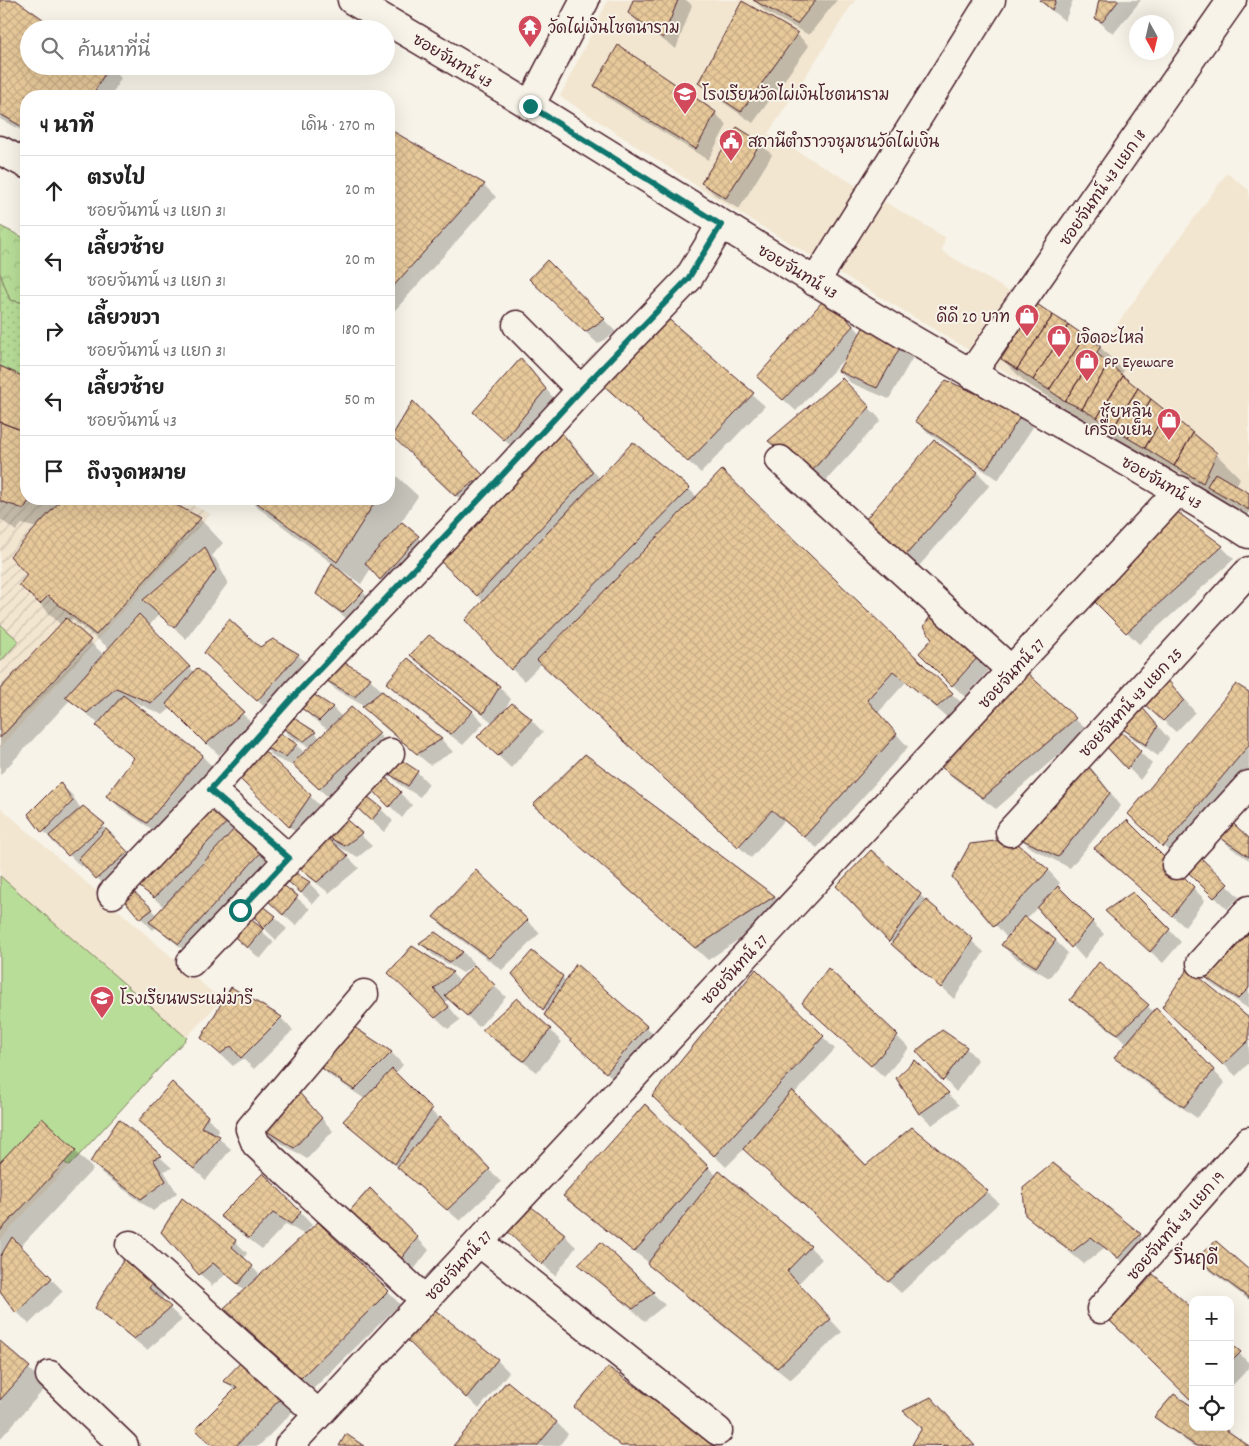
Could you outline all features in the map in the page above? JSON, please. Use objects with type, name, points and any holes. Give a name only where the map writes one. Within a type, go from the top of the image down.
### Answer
[{"type":"street","name":"ซอยจันทน์ 43","points":[[352,0],[386,20]]},
{"type":"street","points":[[530,106],[586,0]]},
{"type":"street","points":[[815,282],[991,0]]},
{"type":"street","name":"ซอยจันทน์ 43 แยก 18","points":[[971,374],[1232,0]]},
{"type":"street","name":"ซอยจันทน์ 43","points":[[395,26],[530,106],[815,282],[971,374],[1179,490],[1249,534]]},
{"type":"street","points":[[0,150],[20,161]]},
{"type":"street","points":[[112,894],[210,790],[296,694],[581,390],[688,279],[721,225]]},
{"type":"street","points":[[517,325],[581,390]]},
{"type":"street","points":[[780,460],[1012,671]]},
{"type":"street","name":"ซอยจันทน์ 27","points":[[289,1446],[1179,490]]},
{"type":"street","name":"ซอยจันทน์ 43 แยก 25","points":[[1010,832],[1249,571]]},
{"type":"street","points":[[191,962],[390,752]]},
{"type":"street","points":[[1176,865],[1249,785]]},
{"type":"street","points":[[210,790],[289,858]]},
{"type":"street","points":[[1201,963],[1249,910]]},
{"type":"street","points":[[364,994],[250,1129],[256,1144],[425,1300]]},
{"type":"street","name":"ซอยจันทน์ 43 แยก 19","points":[[1101,1310],[1249,1141]]},
{"type":"street","points":[[479,1242],[718,1431]]},
{"type":"street","points":[[130,1245],[318,1414]]},
{"type":"street","points":[[50,1375],[124,1446]]},
{"type":"shaded area","points":[[608,0],[855,0],[768,134],[945,237],[942,251],[1005,289],[1037,304],[1101,346],[1227,173],[1249,190],[1249,514],[1073,412],[724,204],[560,96]]},
{"type":"shaded area","points":[[0,366],[20,375],[20,505],[193,505],[210,514],[0,748]]},
{"type":"shaded area","name":"โรงเรียนพระแม่มารี","points":[[0,807],[221,1000],[0,1240]]},
{"type":"green space","points":[[0,226],[20,236],[20,302],[10,300],[0,273]]},
{"type":"green space","points":[[0,273],[10,300],[20,302],[20,375],[0,366]]},
{"type":"green space","points":[[0,624],[19,641],[0,662]]},
{"type":"green space","name":"โรงเรียนพระแม่มารี","points":[[0,876],[187,1038],[69,1166],[35,1138],[0,1174]]},
{"type":"building","points":[[0,0],[16,0],[44,20],[20,20],[20,75],[104,75],[95,90],[20,90],[20,126],[0,114]]},
{"type":"building","points":[[633,0],[678,0],[663,38],[628,13]]},
{"type":"building","points":[[753,0],[816,0],[797,24]]},
{"type":"building","points":[[1040,0],[1056,0],[1052,10]]},
{"type":"building","points":[[1099,0],[1119,0],[1102,22],[1095,19]]},
{"type":"building","points":[[742,1],[798,33],[741,112],[698,83]]},
{"type":"building","points":[[618,45],[716,112],[696,149],[594,86]]},
{"type":"building","name":"สถานีตำราวจชุมชนวัดไผ่เงิน","points":[[737,127],[761,142],[726,198],[701,183]]},
{"type":"building","points":[[395,132],[485,184],[395,284]]},
{"type":"building","points":[[547,260],[605,319],[585,332],[529,279]]},
{"type":"building","points":[[828,295],[853,326],[783,400],[757,377]]},
{"type":"building","name":"ดีดี 20 บาท","points":[[1037,304],[1053,315],[1017,369],[1001,359]]},
{"type":"building","points":[[1053,315],[1069,325],[1033,380],[1017,369]]},
{"type":"building","points":[[665,316],[754,393],[688,462],[601,383]]},
{"type":"building","points":[[866,323],[902,344],[877,388],[838,371]]},
{"type":"building","name":"เจิดอะไหล่","points":[[1069,325],[1085,336],[1049,390],[1033,380]]},
{"type":"building","points":[[1085,336],[1101,346],[1065,401],[1049,390]]},
{"type":"building","name":"PP Eyeware","points":[[1096,353],[1109,363],[1082,409],[1065,401]]},
{"type":"building","points":[[521,358],[546,389],[504,440],[473,412]]},
{"type":"building","points":[[1109,363],[1123,376],[1097,418],[1082,409]]},
{"type":"building","points":[[0,366],[20,375],[20,430],[0,422]]},
{"type":"building","points":[[1123,376],[1138,388],[1113,428],[1097,418]]},
{"type":"building","points":[[842,378],[870,407],[810,473],[768,441]]},
{"type":"building","points":[[946,380],[1022,414],[986,469],[915,421]]},
{"type":"building","points":[[1138,388],[1151,399],[1128,438],[1113,428]]},
{"type":"building","points":[[1151,399],[1166,411],[1145,448],[1128,438]]},
{"type":"building","points":[[413,401],[483,475],[455,496],[395,439],[395,431]]},
{"type":"building","name":"ชัยหลิน เครื่องเย็น","points":[[1166,411],[1193,433],[1174,466],[1145,448]]},
{"type":"building","points":[[0,422],[20,430],[20,505],[26,505],[24,509],[0,501]]},
{"type":"building","points":[[558,428],[593,472],[477,596],[438,559]]},
{"type":"building","points":[[1193,433],[1217,453],[1203,483],[1174,466]]},
{"type":"building","points":[[934,440],[978,472],[906,555],[865,520]]},
{"type":"building","points":[[633,442],[690,488],[511,670],[465,620]]},
{"type":"building","points":[[722,470],[953,693],[937,707],[893,671],[867,700],[897,734],[804,837],[772,810],[738,847],[537,660]]},
{"type":"building","points":[[1215,473],[1249,493],[1249,510],[1207,486]]},
{"type":"building","points":[[57,505],[176,505],[201,518],[96,635],[48,596],[40,604],[19,585],[27,575],[10,556]]},
{"type":"building","points":[[260,505],[373,505],[337,562]]},
{"type":"building","points":[[1172,508],[1223,546],[1126,633],[1090,597]]},
{"type":"building","points":[[402,522],[419,536],[380,580],[365,563]]},
{"type":"building","points":[[205,547],[216,570],[174,628],[143,600]]},
{"type":"building","points":[[332,563],[364,591],[342,613],[316,594]]},
{"type":"building","points":[[139,614],[190,667],[151,703],[116,688],[87,713],[65,697]]},
{"type":"building","points":[[931,615],[977,658],[952,686],[919,653],[932,639],[924,626]]},
{"type":"building","points":[[66,618],[91,640],[0,738],[0,689]]},
{"type":"building","points":[[229,619],[260,647],[273,639],[299,654],[257,701],[204,653]]},
{"type":"building","points":[[429,635],[500,686],[483,714],[410,655]]},
{"type":"building","points":[[408,658],[473,711],[451,734],[386,683]]},
{"type":"building","points":[[340,660],[371,678],[355,697],[322,678]]},
{"type":"building","points":[[197,668],[244,712],[206,744],[166,704]]},
{"type":"building","points":[[1024,670],[1076,718],[983,798],[937,764]]},
{"type":"building","points":[[1164,675],[1184,700],[1163,721],[1143,703]]},
{"type":"building","points":[[1236,684],[1249,692],[1249,745],[1163,847],[1128,814]]},
{"type":"building","points":[[382,691],[442,739],[417,754],[362,707]]},
{"type":"building","points":[[310,692],[333,707],[319,721],[297,705]]},
{"type":"building","points":[[123,695],[203,755],[147,823],[106,796],[134,758],[96,726]]},
{"type":"building","points":[[512,703],[532,719],[498,756],[477,737]]},
{"type":"building","points":[[1140,705],[1158,726],[1146,745],[1120,727]]},
{"type":"building","points":[[351,707],[380,733],[319,789],[292,764]]},
{"type":"building","points":[[289,715],[316,732],[304,741],[278,725]]},
{"type":"building","points":[[1118,729],[1141,751],[1127,769],[1103,743]]},
{"type":"building","points":[[275,730],[297,744],[286,757],[262,746]]},
{"type":"building","points":[[259,746],[311,795],[289,827],[236,775]]},
{"type":"building","points":[[585,754],[775,896],[695,948],[533,805]]},
{"type":"building","points":[[398,758],[418,771],[408,786],[386,772]]},
{"type":"building","points":[[1085,762],[1110,793],[1058,857],[1017,837]]},
{"type":"building","points":[[383,775],[401,792],[389,807],[370,787]]},
{"type":"building","points":[[60,782],[73,801],[42,833],[28,814]]},
{"type":"building","points":[[362,792],[382,808],[371,821],[351,802]]},
{"type":"building","points":[[205,804],[231,818],[154,898],[136,884]]},
{"type":"building","points":[[83,806],[105,824],[68,856],[49,836]]},
{"type":"building","points":[[342,816],[362,833],[345,846],[324,835]]},
{"type":"building","points":[[1226,817],[1249,838],[1249,857],[1218,836]]},
{"type":"building","points":[[1127,820],[1194,887],[1172,916],[1094,848]]},
{"type":"building","points":[[237,826],[264,849],[179,944],[149,922]]},
{"type":"building","points":[[106,829],[128,852],[96,879],[78,859]]},
{"type":"building","points":[[324,835],[348,856],[317,882],[295,865]]},
{"type":"building","points":[[1012,839],[1049,870],[994,927],[952,877],[970,844]]},
{"type":"building","points":[[871,850],[921,894],[889,942],[836,886]]},
{"type":"building","points":[[1197,854],[1228,884],[1214,898],[1184,868]]},
{"type":"building","points":[[476,870],[528,920],[489,958],[433,917]]},
{"type":"building","points":[[292,871],[310,882],[301,893],[282,876]]},
{"type":"building","points":[[279,882],[298,896],[283,915],[265,898]]},
{"type":"building","points":[[126,885],[153,909],[140,919],[120,895]]},
{"type":"building","points":[[1058,886],[1093,921],[1071,948],[1037,908]]},
{"type":"building","points":[[1133,892],[1170,929],[1150,952],[1105,911]]},
{"type":"building","points":[[926,900],[973,939],[941,988],[891,944]]},
{"type":"building","points":[[258,902],[276,916],[263,929],[249,909]]},
{"type":"building","points":[[242,912],[263,929],[247,948],[227,930]]},
{"type":"building","points":[[1024,916],[1056,940],[1036,967],[1001,945]]},
{"type":"building","points":[[1249,920],[1249,988],[1238,999],[1199,973]]},
{"type":"building","points":[[435,932],[463,952],[450,962],[419,943]]},
{"type":"building","points":[[412,946],[453,972],[434,989],[449,1007],[435,1018],[388,973]]},
{"type":"building","points":[[532,951],[563,976],[543,1010],[512,974]]},
{"type":"building","points":[[1099,962],[1149,1005],[1118,1034],[1070,1000]]},
{"type":"building","points":[[576,964],[647,1026],[606,1073],[544,1015]]},
{"type":"building","points":[[474,965],[495,985],[467,1016],[445,996]]},
{"type":"building","points":[[828,968],[898,1035],[871,1066],[802,1003]]},
{"type":"building","points":[[1188,968],[1249,1018],[1249,1040],[1223,1065],[1162,1007]]},
{"type":"building","points":[[756,969],[824,1036],[714,1156],[652,1096]]},
{"type":"building","points":[[231,987],[282,1017],[241,1058],[231,1046],[220,1054],[201,1038]]},
{"type":"building","points":[[517,998],[551,1029],[524,1061],[482,1030]]},
{"type":"building","points":[[1156,1008],[1214,1070],[1184,1107],[1114,1058]]},
{"type":"building","points":[[354,1027],[392,1052],[354,1090],[316,1064]]},
{"type":"building","points":[[942,1030],[967,1047],[943,1081],[916,1051]]},
{"type":"building","points":[[915,1060],[949,1093],[919,1114],[896,1078]]},
{"type":"building","points":[[392,1069],[432,1109],[395,1164],[343,1121]]},
{"type":"building","points":[[172,1082],[208,1116],[201,1127],[220,1136],[194,1169],[138,1121]]},
{"type":"building","points":[[294,1087],[322,1118],[294,1148],[260,1127]]},
{"type":"building","points":[[792,1090],[866,1165],[912,1127],[988,1191],[888,1282],[743,1149]]},
{"type":"building","points":[[645,1104],[709,1167],[634,1252],[563,1196]]},
{"type":"building","points":[[440,1117],[490,1169],[447,1210],[397,1167]]},
{"type":"building","points":[[42,1118],[76,1150],[0,1231],[0,1162]]},
{"type":"building","points":[[119,1119],[162,1156],[153,1159],[166,1181],[141,1199],[90,1162]]},
{"type":"building","points":[[1053,1163],[1141,1234],[1118,1258],[1091,1237],[1072,1252],[1025,1215],[1023,1188]]},
{"type":"building","points":[[719,1171],[811,1246],[787,1271],[831,1319],[777,1368],[647,1264]]},
{"type":"building","points":[[263,1173],[301,1212],[291,1224],[273,1213],[249,1238],[220,1216]]},
{"type":"building","points":[[370,1188],[418,1237],[400,1260],[346,1215]]},
{"type":"building","points":[[182,1198],[236,1240],[232,1247],[253,1266],[238,1284],[213,1263],[199,1275],[161,1232]]},
{"type":"building","points":[[529,1205],[565,1234],[542,1265],[502,1226]]},
{"type":"building","points":[[318,1222],[389,1291],[301,1378],[224,1308]]},
{"type":"building","points":[[12,1237],[52,1278],[16,1313],[0,1291],[0,1257]]},
{"type":"building","points":[[1216,1241],[1249,1270],[1249,1298],[1196,1258]]},
{"type":"building","points":[[601,1242],[654,1292],[633,1309],[578,1264]]},
{"type":"building","points":[[125,1257],[156,1279],[149,1288],[171,1307],[134,1339],[95,1308]]},
{"type":"building","points":[[1153,1274],[1189,1306],[1189,1398],[1110,1321]]},
{"type":"building","points":[[431,1307],[498,1359],[466,1398],[402,1335]]},
{"type":"building","points":[[0,1341],[30,1367],[0,1400]]},
{"type":"building","points":[[1234,1346],[1241,1352],[1234,1359]]},
{"type":"building","points":[[246,1357],[281,1398],[236,1446],[213,1446],[195,1429],[237,1387],[223,1381]]},
{"type":"building","points":[[608,1367],[717,1444],[715,1446],[621,1446],[574,1407]]},
{"type":"building","points":[[507,1381],[557,1422],[537,1446],[453,1446]]},
{"type":"building","points":[[1174,1394],[1189,1404],[1189,1431],[1228,1431],[1249,1446],[1196,1446],[1154,1417]]},
{"type":"building","points":[[931,1397],[975,1446],[912,1445],[922,1428],[903,1411]]},
{"type":"building","points":[[346,1434],[364,1446],[339,1446]]},
{"type":"place","name":"วัดไผ่เงินโชตนาราม","points":[[530,48]]},
{"type":"place","name":"โรงเรียนวัดไผ่เงินโชตนาราม","points":[[685,115]]},
{"type":"place","name":"สถานีตำราวจชุมชนวัดไผ่เงิน","points":[[731,162]]},
{"type":"place","name":"ดีดี 20 บาท","points":[[1027,337]]},
{"type":"place","name":"เจิดอะไหล่","points":[[1059,358]]},
{"type":"place","name":"PP Eyeware","points":[[1087,382]]},
{"type":"place","name":"ชัยหลิน เครื่องเย็น","points":[[1169,441]]},
{"type":"place","name":"โรงเรียนพระแม่มารี","points":[[102,1019]]},
{"type":"district","name":"ริ่นฤดี","points":[[1196,1258]]},
{"type":"route","points":[[240,910],[289,858],[210,790],[296,694],[581,390],[688,279],[721,225],[530,106]]}]
